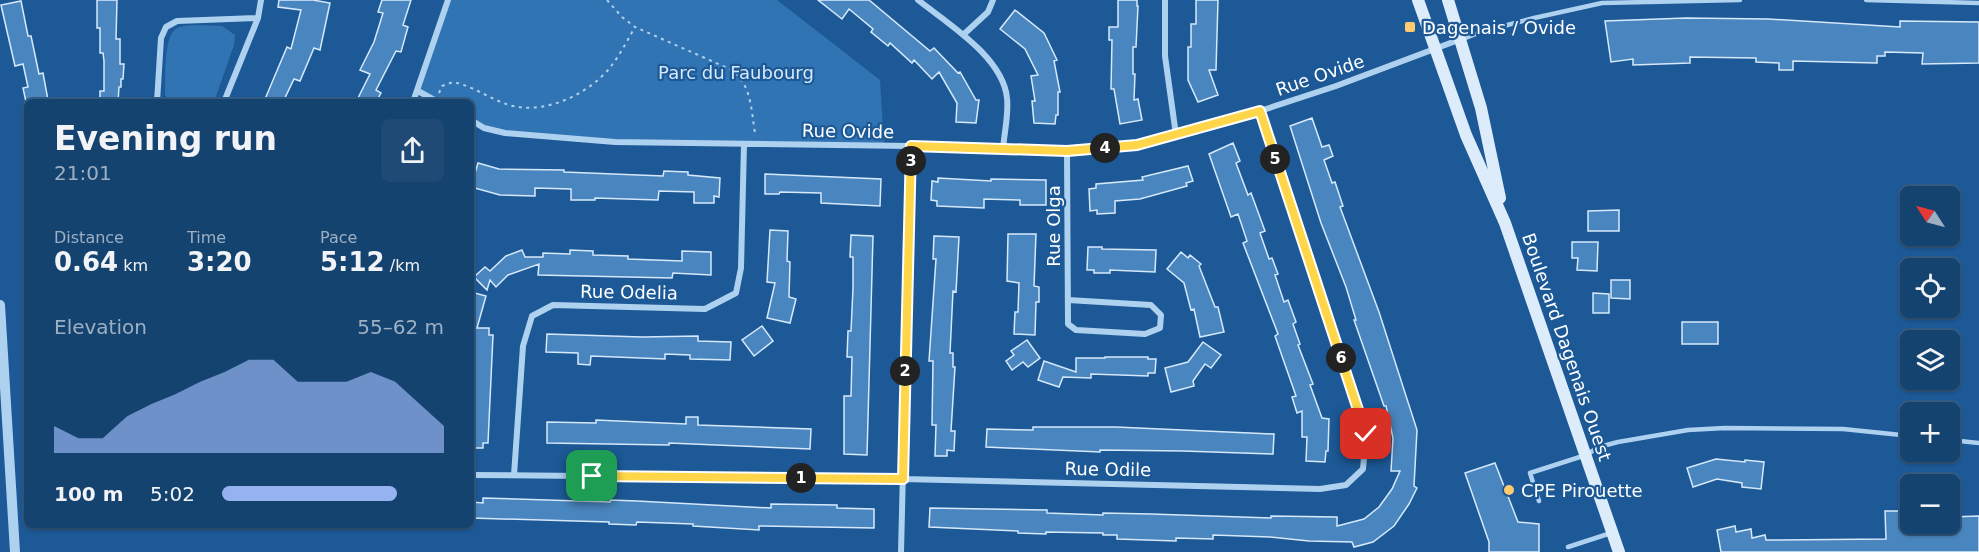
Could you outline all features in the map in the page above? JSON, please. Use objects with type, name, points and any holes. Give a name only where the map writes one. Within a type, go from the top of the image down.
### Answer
[{"type":"main road","name":"Boulevard Dagenais Ouest","points":[[1418,0],[1466,135],[1504,223],[1619,552]]},
{"type":"main road","name":"Boulevard Dagenais Ouest","points":[[1448,0],[1462,39],[1481,108],[1504,223]]},
{"type":"street","points":[[225,99],[258,18],[261,0]]},
{"type":"street","points":[[414,99],[448,0]]},
{"type":"street","points":[[918,0],[985,55],[1000,76],[1007,98],[1003,150]]},
{"type":"street","points":[[963,35],[988,12],[993,0]]},
{"type":"street","points":[[1165,0],[1165,56],[1176,135]]},
{"type":"street","points":[[158,99],[161,38],[166,27],[177,21],[258,18]]},
{"type":"street","name":"Rue Ovide","points":[[474,122],[484,128],[505,133],[615,142],[911,146],[1067,151],[1137,145],[1176,135],[1336,86],[1462,39]]},
{"type":"street","points":[[418,91],[432,99]]},
{"type":"street","name":"Rue Odile","points":[[474,475],[903,479],[1320,489],[1346,485],[1363,469],[1366,434],[1260,111]]},
{"type":"street","name":"Rue Odelia","points":[[514,475],[523,346],[532,316],[553,305],[705,309],[736,293],[741,268],[744,144]]},
{"type":"street","points":[[901,552],[911,146]]},
{"type":"street","name":"Rue Olga","points":[[1067,151],[1068,324],[1076,330],[1145,334],[1160,328],[1161,315],[1151,305],[1068,300]]},
{"type":"street","points":[[0,305],[15,552]]},
{"type":"lane","points":[[1584,0],[1585,7]]},
{"type":"lane","points":[[1462,39],[1502,26],[1602,3],[1740,0]]},
{"type":"lane","points":[[1866,0],[1979,3]]},
{"type":"lane","points":[[1539,501],[1530,473],[1618,442],[1688,430],[1736,428],[1843,429],[1900,435]]},
{"type":"lane","points":[[1960,441],[1979,443]]},
{"type":"lane","points":[[1568,547],[1612,533]]},
{"type":"path","points":[[607,0],[622,17],[635,27],[732,70],[741,77],[747,87],[758,145]]},
{"type":"path","points":[[438,99],[442,86],[453,82],[509,105],[525,108],[565,102],[607,71],[635,27]]},
{"type":"green space","name":"Parc du Faubourg","points":[[448,0],[777,0],[880,80],[884,146],[615,142],[505,133],[474,121],[474,99],[433,99],[418,91]]},
{"type":"green space","points":[[190,26],[222,26],[235,35],[234,45],[215,99],[167,99],[165,95],[166,57],[170,37],[174,30]]},
{"type":"building","points":[[97,0],[117,0],[116,39],[120,39],[120,64],[124,64],[118,99],[100,99],[100,91],[104,91],[104,61],[103,53],[100,53],[100,28],[97,28]]},
{"type":"building","points":[[279,0],[313,0],[330,3],[320,50],[314,48],[300,81],[294,79],[284,99],[265,99],[287,47],[291,49],[301,10],[278,7]]},
{"type":"building","points":[[382,0],[411,0],[403,25],[408,27],[401,52],[396,51],[376,90],[381,93],[378,99],[358,99],[370,74],[360,70],[374,42],[383,13],[378,12]]},
{"type":"building","points":[[818,0],[869,0],[930,51],[934,48],[958,73],[960,72],[976,100],[979,100],[976,123],[956,122],[957,103],[939,72],[932,79],[914,60],[912,63],[890,43],[888,46],[871,32],[873,29],[849,9],[842,19]]},
{"type":"building","points":[[1118,0],[1137,0],[1136,47],[1133,47],[1134,100],[1138,99],[1142,120],[1120,124],[1114,89],[1111,89],[1112,40],[1109,40],[1109,27],[1118,27]]},
{"type":"building","points":[[1196,0],[1218,0],[1216,70],[1209,70],[1218,95],[1198,102],[1188,80],[1188,47],[1191,47],[1191,24],[1196,24]]},
{"type":"building","points":[[21,1],[28,36],[31,36],[39,74],[43,73],[48,99],[25,99],[23,88],[28,87],[23,64],[15,66],[1,5]]},
{"type":"building","points":[[1015,10],[1044,33],[1057,60],[1054,61],[1060,92],[1058,92],[1058,115],[1056,115],[1055,124],[1034,123],[1032,101],[1035,101],[1031,76],[1038,75],[1025,49],[1000,29]]},
{"type":"building","points":[[1686,18],[1768,19],[1900,27],[1900,21],[1979,22],[1979,63],[1922,64],[1923,53],[1885,52],[1885,56],[1877,56],[1877,63],[1793,61],[1793,70],[1779,70],[1779,63],[1756,62],[1756,58],[1690,57],[1690,63],[1633,65],[1633,59],[1611,62],[1605,21]]},
{"type":"building","points":[[1312,118],[1322,147],[1329,145],[1333,156],[1324,160],[1332,183],[1335,182],[1343,206],[1340,207],[1379,312],[1417,430],[1414,486],[1417,488],[1394,526],[1373,542],[1354,547],[1352,542],[1270,537],[1213,535],[1213,539],[1176,538],[1176,541],[1117,539],[1117,535],[1103,535],[1103,533],[1046,532],[1046,534],[929,527],[930,508],[1047,510],[1047,513],[1103,515],[1103,513],[1271,518],[1271,516],[1337,517],[1337,526],[1364,519],[1379,507],[1392,489],[1400,471],[1391,471],[1393,438],[1386,406],[1384,406],[1354,320],[1356,320],[1346,287],[1321,223],[1290,126]]},
{"type":"building","points":[[1233,143],[1240,161],[1236,163],[1248,195],[1251,193],[1265,231],[1260,233],[1269,259],[1272,258],[1278,274],[1275,275],[1284,302],[1288,300],[1296,322],[1293,324],[1300,344],[1298,345],[1313,384],[1310,385],[1322,418],[1329,419],[1328,451],[1326,451],[1325,462],[1306,461],[1307,437],[1302,437],[1302,411],[1297,413],[1292,397],[1296,396],[1275,336],[1278,334],[1243,243],[1247,241],[1238,214],[1231,217],[1209,154]]},
{"type":"building","points":[[478,163],[499,169],[663,176],[664,171],[688,172],[688,175],[720,178],[719,197],[714,196],[714,203],[694,203],[694,192],[659,191],[658,200],[595,198],[595,200],[571,200],[571,189],[535,188],[535,196],[500,195],[474,188]]},
{"type":"building","points":[[1188,166],[1193,181],[1186,183],[1187,186],[1140,199],[1115,201],[1115,213],[1097,214],[1097,210],[1090,211],[1089,189],[1096,188],[1096,184],[1143,180],[1142,177]]},
{"type":"building","points":[[765,174],[881,179],[880,206],[821,203],[821,193],[765,194]]},
{"type":"building","points":[[938,178],[991,181],[991,179],[1046,180],[1046,205],[1020,205],[1020,200],[984,199],[984,208],[937,206],[937,201],[931,200],[932,181],[938,182]]},
{"type":"building","points":[[1619,210],[1619,231],[1588,231],[1588,211]]},
{"type":"building","points":[[770,230],[788,231],[789,297],[796,299],[790,323],[767,318],[775,283],[767,282]]},
{"type":"building","points":[[1008,234],[1036,234],[1034,286],[1039,287],[1039,302],[1036,302],[1035,335],[1014,334],[1015,312],[1018,312],[1019,283],[1007,281]]},
{"type":"building","points":[[851,235],[873,236],[867,455],[844,454],[844,396],[851,396],[852,357],[847,357],[853,288],[853,257],[850,257]]},
{"type":"building","points":[[934,236],[959,237],[956,292],[953,291],[950,353],[953,353],[953,367],[955,367],[951,431],[955,431],[954,451],[947,450],[947,456],[935,456],[936,425],[932,425],[933,361],[929,361],[936,259],[933,259]]},
{"type":"building","points":[[1572,242],[1598,242],[1597,271],[1577,270],[1578,258],[1572,258]]},
{"type":"building","points":[[1088,247],[1156,250],[1155,272],[1110,270],[1110,273],[1094,273],[1094,270],[1087,270]]},
{"type":"building","points":[[522,250],[525,257],[543,257],[543,253],[570,254],[570,250],[593,251],[593,255],[628,256],[628,259],[682,261],[682,251],[711,252],[711,275],[673,273],[672,278],[538,275],[539,264],[508,275],[496,287],[490,280],[487,290],[474,277],[485,267],[490,271],[506,256]]},
{"type":"building","points":[[1181,252],[1188,258],[1190,255],[1201,264],[1199,266],[1215,307],[1218,307],[1224,332],[1200,337],[1194,309],[1191,310],[1184,283],[1167,269]]},
{"type":"building","points":[[1611,280],[1630,280],[1630,299],[1611,298]]},
{"type":"building","points":[[474,293],[486,296],[477,328],[489,328],[489,335],[493,335],[488,443],[483,443],[483,448],[474,448]]},
{"type":"building","points":[[1593,293],[1609,294],[1609,313],[1593,313]]},
{"type":"building","points":[[1682,322],[1718,322],[1718,344],[1682,344]]},
{"type":"building","points":[[762,326],[773,341],[754,356],[742,340]]},
{"type":"building","points":[[547,334],[698,336],[698,341],[731,342],[730,360],[690,359],[690,355],[665,354],[665,359],[591,356],[590,365],[578,364],[578,353],[546,352]]},
{"type":"building","points":[[1027,340],[1040,358],[1028,367],[1023,362],[1012,370],[1006,361],[1014,355],[1011,351]]},
{"type":"building","points":[[1203,342],[1221,355],[1211,368],[1205,364],[1193,381],[1194,386],[1171,392],[1165,368],[1188,362]]},
{"type":"building","points":[[1076,358],[1156,359],[1155,373],[1148,373],[1148,376],[1091,374],[1091,378],[1063,377],[1059,387],[1038,380],[1044,361],[1076,372]]},
{"type":"building","points":[[686,417],[698,417],[698,425],[811,429],[810,449],[669,443],[669,445],[547,443],[547,422],[596,423],[596,420],[686,424]]},
{"type":"building","points":[[1033,427],[1116,427],[1274,434],[1273,454],[1100,450],[1100,452],[986,447],[987,429],[1033,430]]},
{"type":"building","points":[[1716,459],[1764,462],[1761,489],[1742,487],[1742,483],[1717,479],[1693,487],[1687,468]]},
{"type":"building","points":[[1495,463],[1518,522],[1539,524],[1539,552],[1489,552],[1489,542],[1465,473]]},
{"type":"building","points":[[483,498],[610,502],[610,500],[771,508],[771,504],[837,505],[837,508],[874,509],[874,528],[759,526],[759,530],[693,526],[693,524],[637,522],[636,525],[609,524],[609,522],[474,518],[474,502],[483,503]]},
{"type":"building","points":[[1885,511],[1900,511],[1900,534],[1960,534],[1960,517],[1979,516],[1979,552],[1721,552],[1717,530],[1735,526],[1736,532],[1751,529],[1752,538],[1765,535],[1766,540],[1886,539]]},
{"type":"place","name":"Dagenais / Ovide","points":[[1410,27]]},
{"type":"place","name":"CPE Pirouette","points":[[1509,490]]},
{"type":"route","points":[[592,476],[903,479],[911,146],[1067,151],[1137,145],[1260,111],[1366,434]]}]
